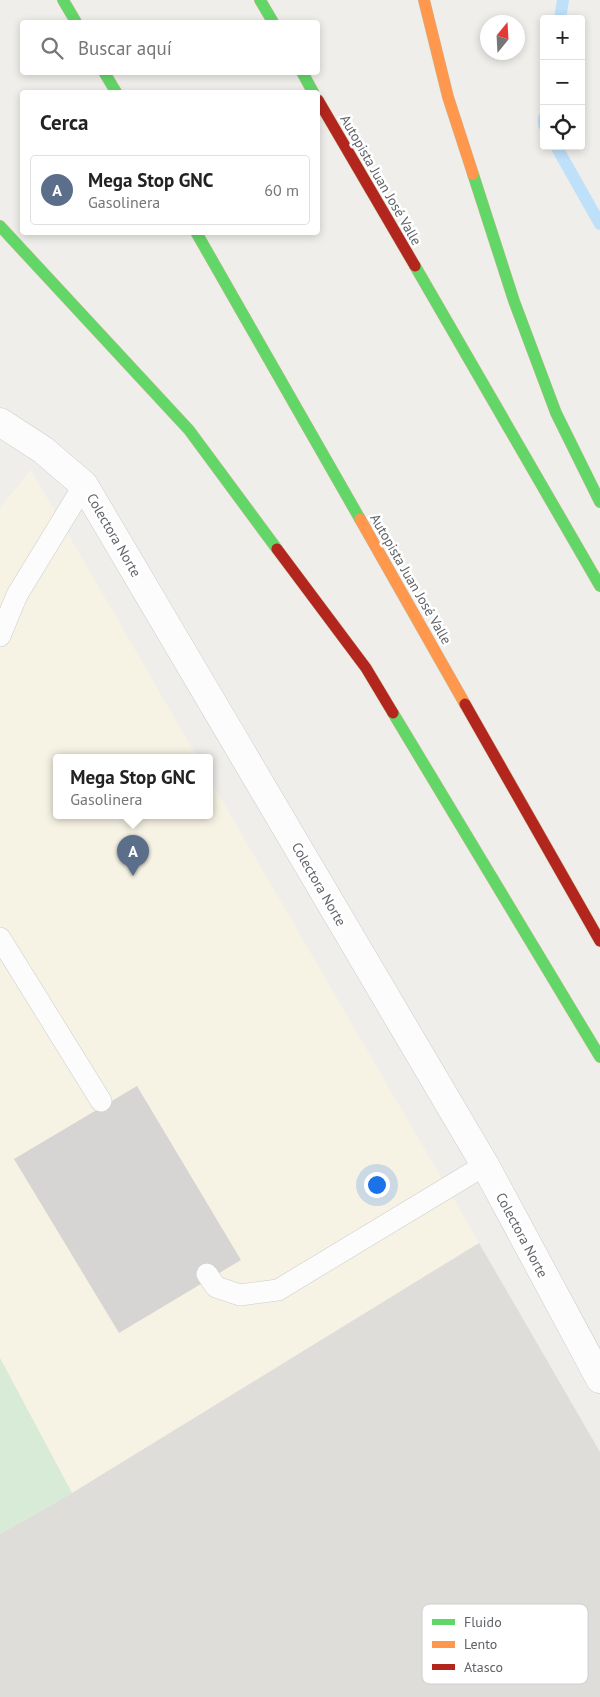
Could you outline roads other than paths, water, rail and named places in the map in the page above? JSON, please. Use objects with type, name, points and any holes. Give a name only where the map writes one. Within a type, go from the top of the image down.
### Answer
[{"type":"highway","points":[[63,0],[75,20]]},
{"type":"highway","points":[[260,0],[272,20]]},
{"type":"highway","points":[[424,0],[448,96],[514,301],[556,413],[600,502]]},
{"type":"highway","points":[[106,75],[115,90]]},
{"type":"highway","points":[[304,75],[312,90]]},
{"type":"highway","name":"Autopista Juan José Valle","points":[[320,103],[600,586]]},
{"type":"highway","points":[[0,226],[189,430],[366,668],[600,1057]]},
{"type":"highway","name":"Autopista Juan José Valle","points":[[198,235],[600,940]]},
{"type":"street","name":"Colectora Norte","points":[[0,422],[43,450],[84,485],[485,1165],[600,1378]]},
{"type":"lane","points":[[0,636],[17,596],[84,485]]},
{"type":"lane","points":[[0,938],[101,1101]]},
{"type":"lane","points":[[207,1274],[216,1287],[240,1295],[278,1290],[485,1165]]},
{"type":"waterway","points":[[561,15],[563,0]]},
{"type":"waterway","points":[[558,150],[600,224]]},
{"type":"place","name":"Mega Stop GNC","points":[[133,876]]}]
